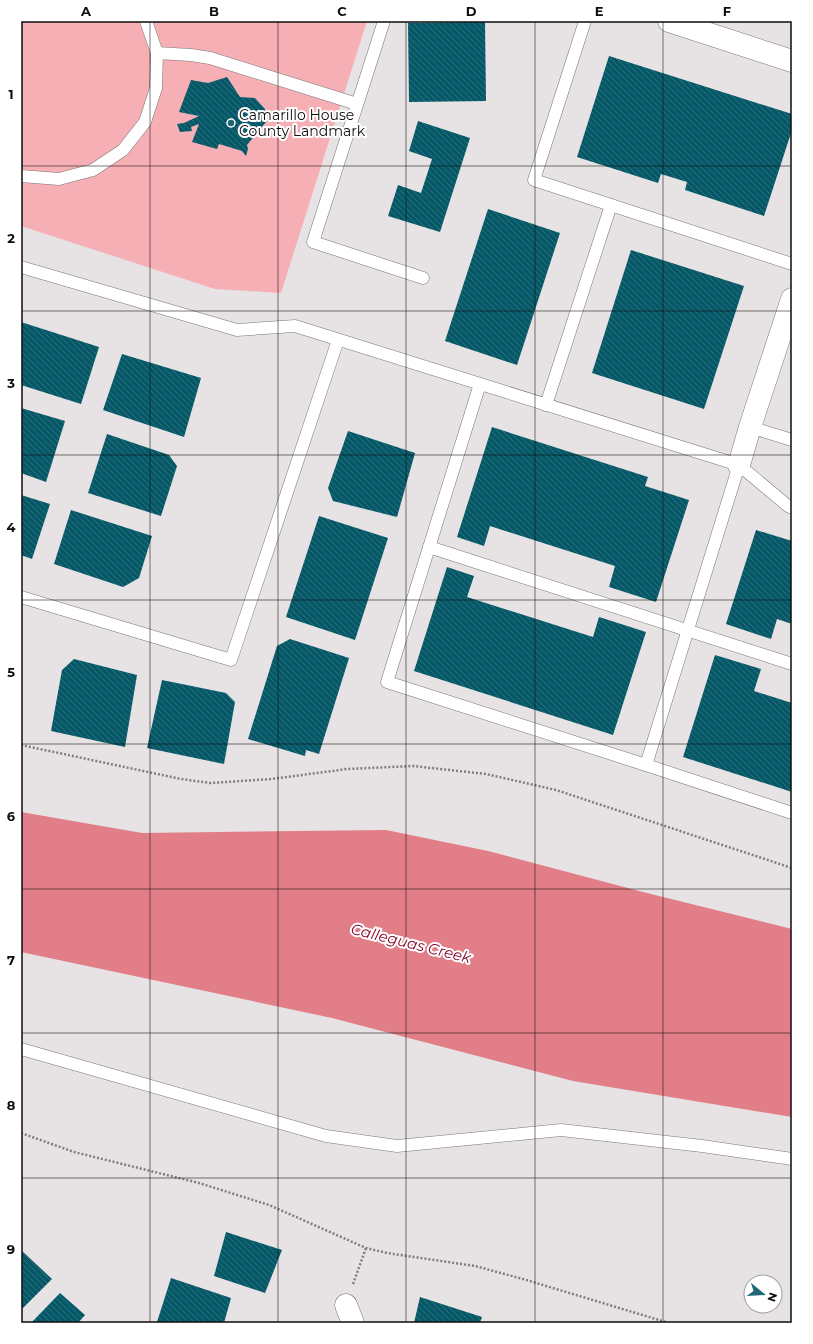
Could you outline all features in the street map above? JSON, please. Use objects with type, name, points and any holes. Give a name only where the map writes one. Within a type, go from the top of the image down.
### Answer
[{"type":"street","points":[[668,21],[792,61]]},
{"type":"street","points":[[739,465],[792,299]]},
{"type":"lane","points":[[21,176],[59,180],[93,170],[123,150],[145,122],[156,88],[157,53],[146,21]]},
{"type":"lane","points":[[384,21],[313,242],[423,278]]},
{"type":"lane","points":[[585,21],[534,180],[792,264]]},
{"type":"lane","points":[[157,53],[191,55],[210,58],[358,104]]},
{"type":"lane","points":[[546,405],[611,205]]},
{"type":"lane","points":[[21,267],[237,330],[295,326],[739,465],[792,508]]},
{"type":"lane","points":[[21,597],[231,660],[338,340]]},
{"type":"lane","points":[[480,384],[387,682],[792,813]]},
{"type":"lane","points":[[750,427],[792,440]]},
{"type":"lane","points":[[646,765],[739,465]]},
{"type":"lane","points":[[429,547],[792,664]]},
{"type":"lane","points":[[21,1049],[326,1136],[397,1146],[561,1130],[694,1145],[792,1160]]},
{"type":"path","points":[[21,745],[182,779],[210,783],[272,779],[347,769],[413,766],[486,774],[556,790],[792,868]]},
{"type":"path","points":[[21,1133],[74,1152],[199,1183],[269,1205],[366,1248],[387,1253],[475,1266],[669,1323]]},
{"type":"path","points":[[350,1314],[366,1248]]},
{"type":"shaded area","points":[[21,21],[367,21],[281,293],[215,289],[21,226]]},
{"type":"water","name":"Calleguas Creek","points":[[21,812],[142,833],[386,830],[488,851],[792,929],[792,1117],[573,1081],[332,1018],[21,952]]},
{"type":"building","points":[[485,22],[486,101],[409,102],[408,23]]},
{"type":"building","points":[[609,56],[792,114],[792,130],[764,216],[685,190],[687,182],[661,174],[658,183],[577,157]]},
{"type":"building","points":[[227,77],[240,97],[255,98],[265,109],[266,122],[247,145],[248,149],[246,156],[242,151],[219,144],[217,149],[192,142],[199,124],[191,127],[192,131],[180,132],[177,124],[184,123],[199,116],[179,112],[191,80],[208,83]]},
{"type":"building","points":[[418,121],[470,138],[440,232],[388,216],[398,185],[421,193],[432,159],[409,151]]},
{"type":"building","points":[[488,209],[560,233],[517,365],[445,341]]},
{"type":"building","points":[[631,250],[744,286],[704,409],[592,373]]},
{"type":"building","points":[[21,322],[99,347],[81,404],[21,385]]},
{"type":"building","points":[[122,354],[201,378],[184,437],[103,410]]},
{"type":"building","points":[[21,408],[65,421],[46,482],[21,473]]},
{"type":"building","points":[[492,427],[648,477],[645,486],[689,500],[656,602],[609,587],[615,566],[490,526],[484,546],[457,537]]},
{"type":"building","points":[[348,431],[415,453],[397,517],[333,501],[328,488]]},
{"type":"building","points":[[107,434],[169,455],[177,466],[161,516],[88,493]]},
{"type":"building","points":[[21,495],[50,504],[32,559],[21,555]]},
{"type":"building","points":[[71,510],[152,536],[139,578],[123,587],[54,564]]},
{"type":"building","points":[[319,516],[388,538],[355,640],[286,617]]},
{"type":"building","points":[[756,530],[792,541],[792,624],[777,619],[771,639],[726,624]]},
{"type":"building","points":[[447,567],[474,576],[467,597],[593,637],[599,617],[646,632],[613,735],[414,671]]},
{"type":"building","points":[[290,639],[349,658],[319,754],[306,750],[305,756],[248,739],[277,646]]},
{"type":"building","points":[[715,655],[761,669],[754,691],[792,703],[792,792],[683,757]]},
{"type":"building","points":[[74,659],[137,675],[125,747],[51,731],[62,670]]},
{"type":"building","points":[[162,680],[226,693],[235,702],[224,764],[147,748]]},
{"type":"building","points":[[226,1232],[282,1250],[265,1293],[214,1276]]},
{"type":"building","points":[[21,1250],[52,1279],[21,1310]]},
{"type":"building","points":[[171,1278],[231,1298],[224,1323],[157,1322]]},
{"type":"building","points":[[60,1293],[85,1315],[78,1323],[31,1323]]},
{"type":"building","points":[[420,1297],[482,1317],[480,1323],[414,1323]]},
{"type":"place","name":"Camarillo House County Landmark","points":[[231,123]]}]
